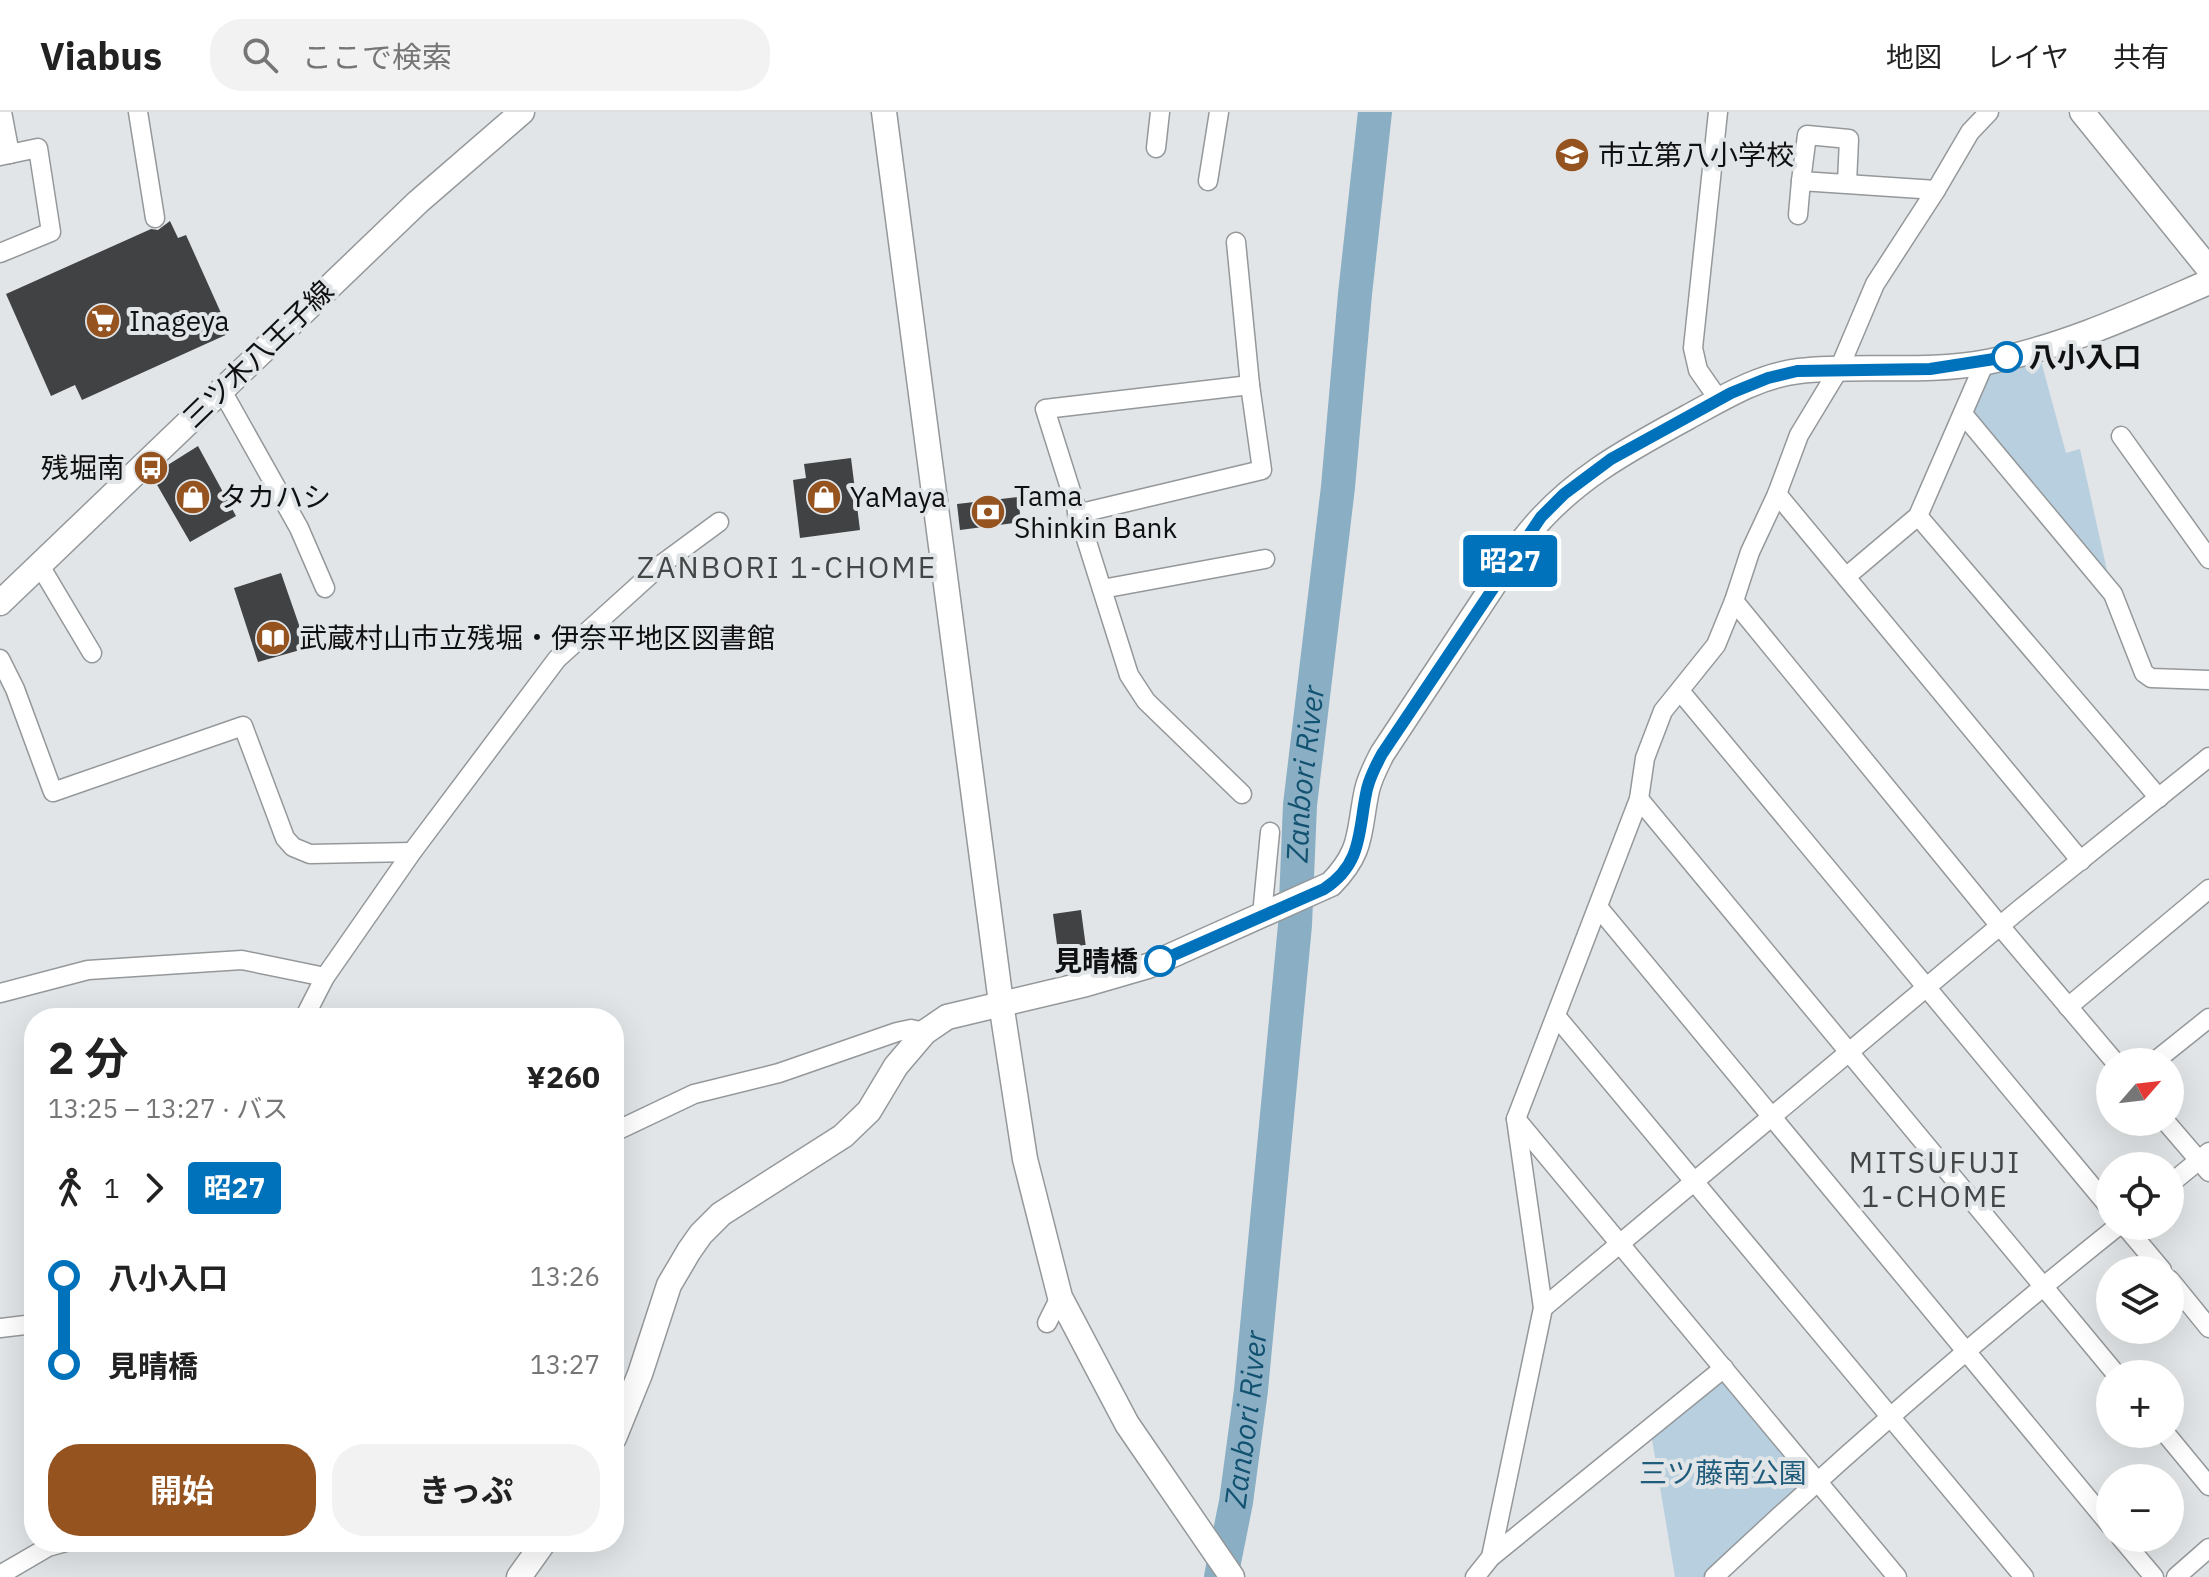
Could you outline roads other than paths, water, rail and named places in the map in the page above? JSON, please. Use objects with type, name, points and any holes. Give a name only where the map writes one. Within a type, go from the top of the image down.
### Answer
[{"type":"street","points":[[0,253],[51,232],[38,148],[5,155],[2,112]]},
{"type":"street","points":[[138,112],[155,218]]},
{"type":"street","name":"三ツ木八王子線","points":[[0,603],[418,202],[522,112]]},
{"type":"street","points":[[884,112],[1001,1003],[1025,1159],[1060,1297],[1127,1424],[1232,1577]]},
{"type":"street","points":[[1156,148],[1160,112]]},
{"type":"street","points":[[1208,181],[1219,112]]},
{"type":"street","points":[[1718,112],[1693,348],[1698,370],[1719,400]]},
{"type":"street","points":[[1491,1557],[1543,1308],[1516,1119],[1639,799],[1645,758],[1663,711],[1716,645],[1750,552],[1777,494],[1799,435],[1839,369],[1875,284],[1970,132],[1989,112]]},
{"type":"street","points":[[2082,112],[2209,269]]},
{"type":"street","points":[[1798,215],[1807,135],[1849,139],[1847,183]]},
{"type":"street","points":[[1801,181],[1936,190]]},
{"type":"street","points":[[1077,514],[1262,470],[1236,242]]},
{"type":"street","points":[[624,1413],[669,1285],[701,1234],[721,1214],[843,1136],[869,1111],[896,1066],[925,1032],[947,1017],[1095,982],[1148,966],[1324,889],[1347,867],[1359,842],[1367,789],[1382,754],[1541,517],[1564,494],[1611,459],[1719,400],[1768,378],[1797,371],[1930,369],[1985,362],[2075,337],[2209,282]]},
{"type":"street","points":[[1847,576],[1918,516],[1985,362]]},
{"type":"street","points":[[1242,794],[1146,701],[1129,675],[1045,409],[1250,385]]},
{"type":"street","points":[[221,389],[299,528],[325,588]]},
{"type":"street","points":[[1963,414],[2113,594],[2144,673],[2151,678],[2209,680]]},
{"type":"street","points":[[2121,436],[2209,559]]},
{"type":"street","points":[[1777,494],[2081,861]]},
{"type":"street","points":[[1918,516],[2159,798]]},
{"type":"street","points":[[309,1008],[325,977],[412,852],[557,659],[662,564],[719,522]]},
{"type":"street","points":[[1102,589],[1265,559]]},
{"type":"street","points":[[39,564],[92,653]]},
{"type":"street","points":[[1734,601],[2103,1048]]},
{"type":"street","points":[[0,659],[15,689],[53,792],[243,726],[285,838],[293,847],[310,854],[412,852]]},
{"type":"street","points":[[1680,691],[2096,1191]]},
{"type":"street","points":[[1543,1308],[2000,926],[2209,757]]},
{"type":"street","points":[[1639,799],[2104,1360]]},
{"type":"street","points":[[1264,914],[1270,832]]},
{"type":"street","points":[[2068,1007],[2209,889]]},
{"type":"street","points":[[1598,907],[2096,1508]]},
{"type":"street","points":[[0,993],[88,970],[242,960],[325,977]]},
{"type":"street","points":[[1556,1016],[2024,1577]]},
{"type":"street","points":[[2172,1048],[2209,1018]]},
{"type":"street","points":[[624,1127],[694,1094],[779,1073],[897,1032],[911,1029],[925,1032]]},
{"type":"street","points":[[1516,1119],[1897,1577]]},
{"type":"street","points":[[2180,1136],[2206,1162],[2184,1175]]},
{"type":"street","points":[[1714,1577],[1816,1481],[2100,1240]]},
{"type":"street","points":[[2137,1240],[2150,1256]]},
{"type":"street","points":[[1047,1323],[1060,1297]]},
{"type":"street","points":[[2184,1297],[2209,1328]]},
{"type":"street","points":[[0,1328],[24,1325]]},
{"type":"street","points":[[1475,1577],[1491,1557],[1724,1368]]},
{"type":"street","points":[[2178,1448],[2209,1486]]},
{"type":"street","points":[[2176,1577],[2209,1548]]},
{"type":"street","points":[[0,1575],[39,1552]]},
{"type":"street","points":[[519,1577],[537,1552]]},
{"type":"street","points":[[2133,1552],[2154,1577]]},
{"type":"waterway","name":"Zanbori River","points":[[1221,1577],[1236,1502],[1251,1390],[1295,925],[1300,805],[1338,487],[1375,112]]},
{"type":"place","name":"市立第八小学校","points":[[1572,155]]},
{"type":"place","name":"Inageya","points":[[103,321]]},
{"type":"place","name":"八小入口","points":[[2007,357]]},
{"type":"place","name":"残堀南","points":[[151,468]]},
{"type":"place","name":"タカハシ","points":[[193,497]]},
{"type":"place","name":"YaMaya","points":[[824,497]]},
{"type":"place","name":"Tama Shinkin Bank","points":[[988,512]]},
{"type":"place","name":"武蔵村山市立残堀・伊奈平地区図書館","points":[[273,638]]},
{"type":"place","name":"見晴橋","points":[[1160,961]]},
{"type":"district","name":"ZANBORI 1-CHOME","points":[[787,568]]},
{"type":"district","name":"MITSUFUJI 1-CHOME","points":[[1935,1180]]},
{"type":"park label","name":"三ツ藤南公園","points":[[1723,1473]]}]
